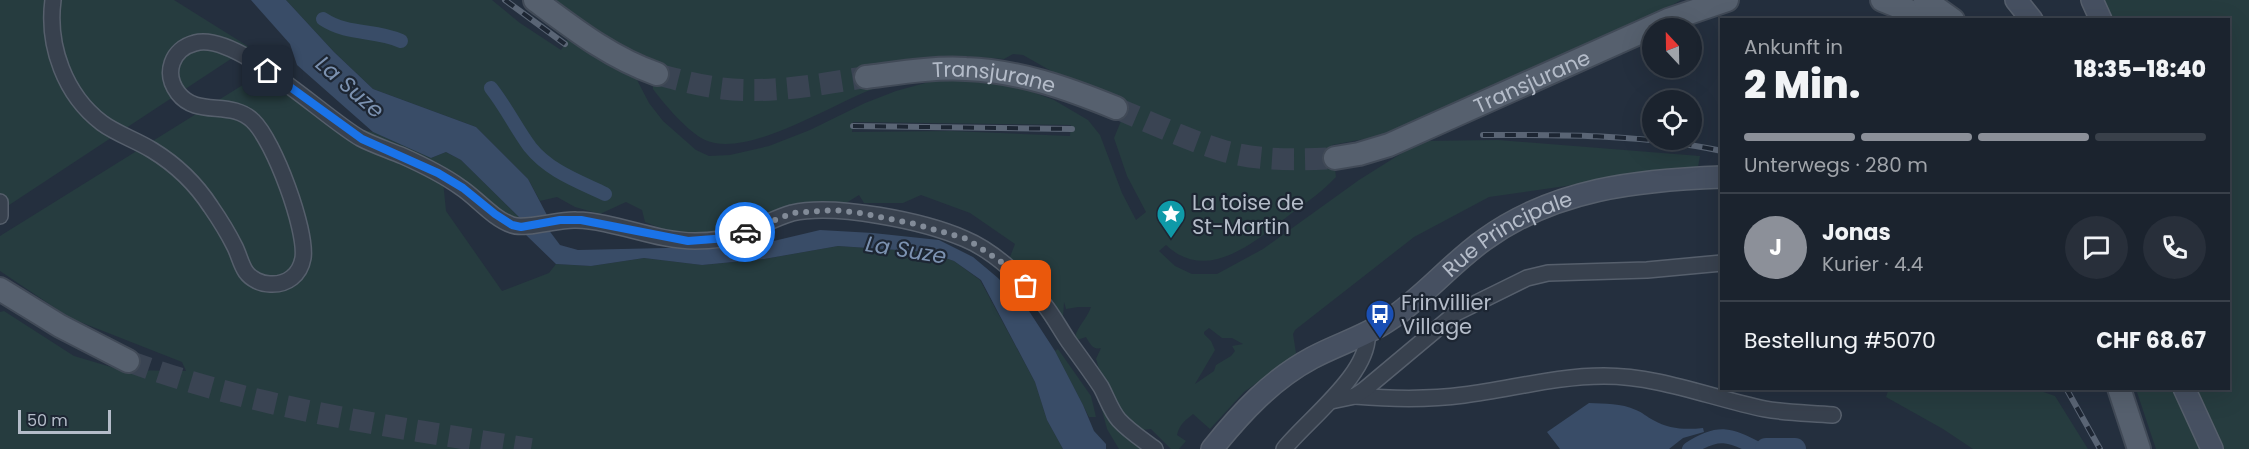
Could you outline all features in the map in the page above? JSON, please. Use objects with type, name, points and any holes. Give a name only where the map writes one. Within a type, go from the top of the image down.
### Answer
[{"type":"main road","points":[[536,0],[593,43],[631,64],[657,74]]},
{"type":"main road","name":"Transjurane","points":[[1335,158],[1389,145],[1668,20],[1727,0]]},
{"type":"main road","points":[[1925,0],[1950,18]]},
{"type":"main road","points":[[2016,0],[2030,18]]},
{"type":"main road","points":[[2092,0],[2100,18]]},
{"type":"main road","points":[[1892,3],[1927,18]]},
{"type":"main road","name":"Transjurane","points":[[866,77],[900,72],[964,68],[996,71],[1067,88],[1116,108]]},
{"type":"main road","name":"Rue Principale","points":[[1212,449],[1241,413],[1279,379],[1314,357],[1367,332],[1402,311],[1484,240],[1513,221],[1577,195],[1633,183],[1720,177]]},
{"type":"main road","points":[[0,289],[60,326],[128,360]]},
{"type":"main road","points":[[2120,390],[2139,449]]},
{"type":"main road","points":[[2185,390],[2212,449]]},
{"type":"street","points":[[52,0],[52,36],[59,63],[71,88],[88,110],[105,125],[151,149],[170,162],[200,191],[227,232],[244,271],[255,281],[270,284],[285,282],[295,276],[303,262],[298,223],[278,164],[263,134],[254,122],[243,113],[230,108],[194,106],[182,99],[175,90],[170,76],[170,64],[177,53],[188,44],[203,40],[219,43],[255,63],[362,139],[438,173],[463,188],[512,225],[521,227],[569,219],[593,221],[644,233],[695,241],[735,236],[793,213],[833,210],[915,224],[967,239],[1000,261],[1044,304],[1100,385],[1118,418],[1155,449]]},
{"type":"street","points":[[0,202],[0,216]]},
{"type":"street","points":[[1355,396],[1380,378],[1456,313],[1527,278],[1548,273],[1647,270],[1720,263]]},
{"type":"street","points":[[1284,449],[1331,400],[1363,358],[1368,345],[1367,332]]},
{"type":"street","points":[[1331,400],[1355,396],[1435,398],[1543,382],[1606,376],[1655,381],[1766,409],[1833,415]]},
{"type":"green space","points":[[0,0],[174,0],[249,47],[0,211]]},
{"type":"green space","points":[[286,0],[492,0],[520,23],[561,50],[569,37],[636,78],[649,103],[663,121],[696,150],[709,156],[730,155],[769,146],[810,130],[865,103],[896,91],[936,80],[981,81],[1027,90],[1054,100],[1088,120],[1100,135],[1122,193],[1136,220],[1146,212],[1127,176],[1114,138],[1121,121],[1112,116],[1119,97],[1061,74],[1060,76],[1023,55],[1013,54],[1004,59],[961,56],[862,65],[866,85],[881,86],[769,135],[745,142],[723,144],[705,140],[691,131],[653,89],[653,80],[662,63],[612,41],[552,0],[1681,0],[1649,18],[1642,18],[1642,22],[1397,133],[1332,145],[1336,177],[1315,196],[1263,235],[1232,254],[1215,260],[1198,261],[1182,256],[1166,245],[1159,251],[1175,266],[1192,274],[1217,274],[1263,249],[1359,180],[1421,141],[1498,140],[1700,156],[1698,167],[1489,197],[1414,237],[1295,330],[1293,334],[1296,353],[1293,357],[1244,392],[1210,429],[1193,414],[1185,421],[1177,435],[1186,441],[1179,449],[1171,449],[1151,429],[1134,431],[1103,382],[1096,359],[1101,348],[1094,347],[1086,337],[1077,340],[1075,338],[1091,307],[1066,309],[1064,302],[1063,318],[1053,301],[1008,262],[1015,244],[970,213],[921,195],[903,203],[864,203],[859,195],[843,205],[735,230],[697,234],[673,233],[645,222],[642,210],[626,202],[600,214],[575,207],[557,197],[540,201],[528,179],[476,127],[373,89],[334,52]],"holes":[[[853,122],[1071,125],[1070,136],[951,131],[852,132]],[[1209,328],[1222,338],[1232,338],[1243,344],[1232,346],[1235,351],[1231,356],[1216,365],[1214,371],[1195,384],[1215,350],[1204,332]]]},
{"type":"green space","points":[[2098,0],[2249,0],[2249,449],[2156,449],[2136,390],[2230,390],[2230,18],[2107,18]]},
{"type":"green space","points":[[275,75],[348,127],[373,132],[431,158],[446,152],[461,160],[523,221],[504,214],[443,181],[446,211],[502,291],[549,273],[556,264],[591,266],[644,258],[702,265],[764,259],[838,246],[928,252],[954,261],[980,280],[1035,382],[1047,420],[1063,449],[0,449],[0,312],[4,311],[74,356],[121,370],[186,371],[182,362],[70,318],[0,271],[0,236],[254,78]]},
{"type":"green space","points":[[1058,349],[1091,396],[1096,417],[1089,417],[1055,351]]},
{"type":"green space","points":[[1888,390],[2038,390],[2055,396],[2088,449],[1973,449],[1886,397]]},
{"type":"green space","points":[[1100,402],[1146,449],[1119,449],[1107,429]]},
{"type":"water","name":"La Suze","points":[[251,0],[286,0],[334,52],[373,89],[476,127],[528,179],[548,217],[548,229],[560,245],[578,250],[753,246],[820,230],[939,240],[973,257],[998,278],[1029,311],[1055,351],[1094,431],[1106,444],[1106,449],[1063,449],[1047,420],[1035,382],[981,280],[954,261],[928,252],[838,246],[764,259],[702,265],[644,258],[591,266],[556,264],[526,235],[523,221],[461,160],[446,152],[431,158],[373,132],[297,65],[290,44]]},
{"type":"water","points":[[1589,403],[1625,406],[1671,427],[1703,428],[1704,432],[1683,438],[1669,449],[1560,449],[1547,432]]},
{"type":"waterway","points":[[323,19],[342,28],[401,41]]},
{"type":"waterway","points":[[491,88],[530,147],[546,163],[564,175],[605,194]]},
{"type":"waterway","points":[[1689,449],[1708,439],[1724,436],[1758,449]]},
{"type":"waterway","points":[[1766,449],[1795,449]]},
{"type":"tunnel","points":[[657,74],[705,86],[742,90],[768,90],[866,77]]},
{"type":"tunnel","points":[[1116,108],[1224,151],[1251,157],[1279,159],[1335,158]]},
{"type":"tunnel","points":[[128,361],[227,392],[327,415],[531,449]]},
{"type":"railway","points":[[505,0],[565,44]]},
{"type":"railway","points":[[853,126],[1072,129]]},
{"type":"railway","points":[[1483,135],[1633,138],[1720,151]]},
{"type":"railway","points":[[2067,390],[2100,449]]},
{"type":"way so far","points":[[745,232],[793,213],[833,210],[860,213],[915,224],[967,239],[1000,261],[1026,286]]},
{"type":"place","name":"La toise de St-Martin","points":[[1171,240]]},
{"type":"place","name":"Frinvillier Village","points":[[1380,340]]},
{"type":"route","points":[[268,71],[362,139],[438,173],[463,188],[512,225],[521,227],[569,219],[593,221],[688,241],[727,238],[745,232]]}]
